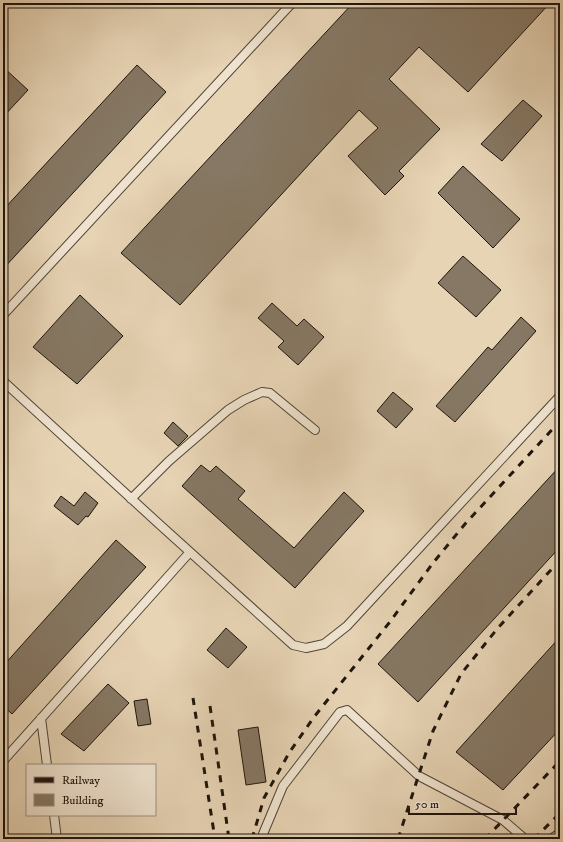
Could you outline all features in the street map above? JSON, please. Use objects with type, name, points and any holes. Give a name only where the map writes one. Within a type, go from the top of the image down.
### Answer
[{"type":"lane","points":[[3,315],[292,3]]},
{"type":"lane","points":[[3,381],[293,645],[306,648],[324,644],[347,626],[560,396]]},
{"type":"lane","points":[[131,499],[169,461],[228,410],[244,400],[262,392],[270,393],[316,430]]},
{"type":"lane","points":[[3,761],[190,552]]},
{"type":"lane","points":[[262,839],[283,786],[340,712],[347,710],[419,776],[503,820],[525,839]]},
{"type":"lane","points":[[41,718],[47,764]]},
{"type":"lane","points":[[54,816],[57,839]]},
{"type":"lane","points":[[551,839],[560,833]]},
{"type":"building","points":[[353,3],[550,3],[468,92],[419,47],[389,79],[440,129],[399,171],[404,176],[385,195],[348,156],[378,128],[359,110],[180,305],[121,253]]},
{"type":"building","points":[[137,65],[166,92],[3,269],[3,210]]},
{"type":"building","points":[[3,67],[28,90],[3,117]]},
{"type":"building","points":[[523,100],[542,116],[502,161],[481,144]]},
{"type":"building","points":[[463,166],[520,219],[493,248],[438,193]]},
{"type":"building","points":[[463,256],[501,290],[476,317],[438,283]]},
{"type":"building","points":[[80,295],[123,336],[77,384],[33,347]]},
{"type":"building","points":[[272,303],[297,326],[304,319],[324,337],[298,365],[278,347],[284,341],[258,318]]},
{"type":"building","points":[[521,317],[536,331],[455,422],[436,406],[488,347],[492,350]]},
{"type":"building","points":[[393,392],[413,409],[396,428],[377,411]]},
{"type":"building","points":[[173,422],[188,436],[178,446],[164,433]]},
{"type":"building","points":[[201,465],[210,472],[216,466],[245,491],[238,499],[294,548],[344,492],[364,511],[295,588],[182,486]]},
{"type":"building","points":[[560,466],[560,547],[418,702],[378,664]]},
{"type":"building","points":[[85,492],[98,503],[88,517],[86,516],[78,525],[54,506],[61,496],[74,506]]},
{"type":"building","points":[[116,540],[146,567],[12,714],[3,706],[3,666]]},
{"type":"building","points":[[226,628],[247,647],[228,668],[207,650]]},
{"type":"building","points":[[560,637],[560,729],[503,790],[456,752]]},
{"type":"building","points":[[108,684],[129,703],[84,751],[61,734]]},
{"type":"building","points":[[147,699],[151,724],[138,726],[134,701]]},
{"type":"building","points":[[258,727],[266,782],[246,785],[238,730]]},
{"type":"railway","points":[[252,839],[264,798],[289,753],[314,717],[465,524],[560,421]]},
{"type":"railway","points":[[398,839],[433,731],[461,674],[497,629],[560,560]]},
{"type":"railway","points":[[193,698],[215,839]]},
{"type":"railway","points":[[210,706],[229,839]]},
{"type":"railway","points":[[485,839],[560,761]]},
{"type":"railway","points":[[534,839],[560,813]]}]
